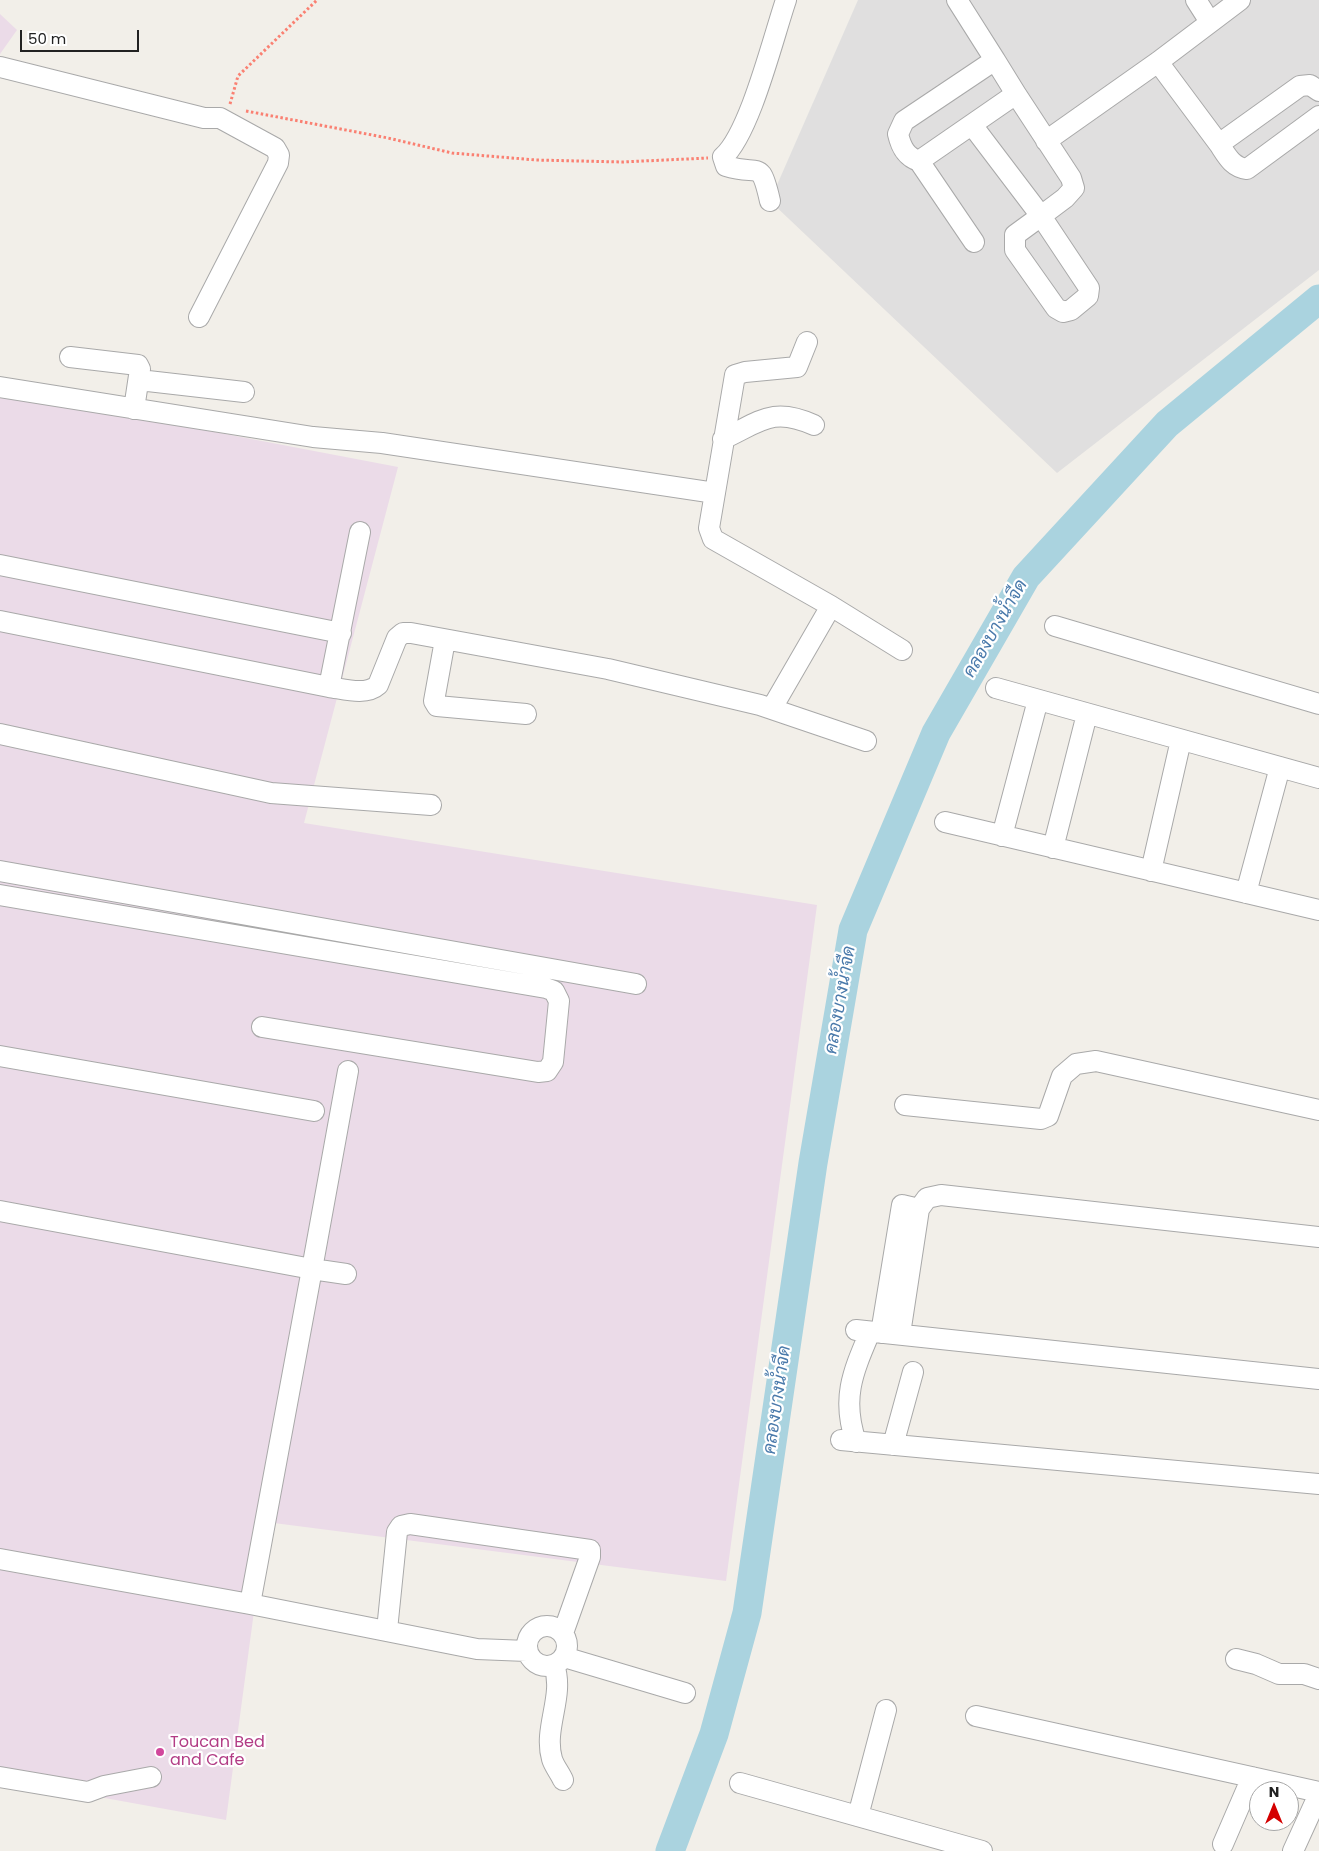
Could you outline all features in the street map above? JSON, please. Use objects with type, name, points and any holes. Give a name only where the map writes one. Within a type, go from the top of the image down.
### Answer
[{"type":"street","points":[[770,202],[764,177],[758,171],[726,166],[723,157],[735,144],[746,120],[786,0]]},
{"type":"street","points":[[957,0],[1071,178],[1074,188],[1065,198],[1040,216],[1015,235],[1015,250],[1056,308],[1063,312],[1071,310],[1088,296],[1089,288],[1040,216],[972,125]]},
{"type":"street","points":[[1196,0],[1210,22]]},
{"type":"street","points":[[1046,141],[1158,62],[1240,0]]},
{"type":"street","points":[[974,242],[919,161],[911,159],[900,142],[898,134],[904,121],[995,60]]},
{"type":"street","points":[[1158,62],[1234,164],[1239,168],[1247,169],[1319,116]]},
{"type":"street","points":[[0,67],[204,118],[220,118],[275,148],[279,155],[278,163],[199,317]]},
{"type":"street","points":[[1219,144],[1300,86],[1310,85],[1319,90]]},
{"type":"street","points":[[919,161],[1016,94]]},
{"type":"street","points":[[807,342],[796,367],[745,372],[735,375],[709,528],[713,539],[831,606],[902,650]]},
{"type":"street","points":[[70,356],[138,365],[140,369],[134,409]]},
{"type":"street","points":[[139,380],[244,392]]},
{"type":"street","points":[[0,387],[313,437],[382,443],[547,466],[715,493]]},
{"type":"street","points":[[0,397],[76,408]]},
{"type":"street","points":[[723,439],[760,420],[774,416],[800,419],[814,426]]},
{"type":"street","points":[[329,687],[360,532]]},
{"type":"street","points":[[0,565],[341,633]]},
{"type":"street","points":[[772,708],[831,606]]},
{"type":"street","points":[[0,621],[329,687],[372,691],[378,686],[397,638],[403,633],[608,669],[772,708],[866,741]]},
{"type":"street","points":[[1055,626],[1319,704]]},
{"type":"street","points":[[445,640],[434,701],[437,706],[526,714]]},
{"type":"street","points":[[996,688],[1319,778]]},
{"type":"street","points":[[1002,836],[1038,700]]},
{"type":"street","points":[[1053,848],[1087,714]]},
{"type":"street","points":[[0,734],[271,793],[431,804]]},
{"type":"street","points":[[1151,871],[1181,740]]},
{"type":"street","points":[[1246,893],[1280,767]]},
{"type":"street","points":[[945,822],[1319,910]]},
{"type":"street","points":[[0,872],[636,984]]},
{"type":"street","points":[[0,895],[546,988],[554,991],[560,1001],[553,1062],[547,1071],[538,1072],[262,1027]]},
{"type":"street","points":[[0,1056],[314,1111]]},
{"type":"street","points":[[905,1105],[1040,1119],[1048,1116],[1062,1076],[1076,1064],[1096,1061],[1319,1110]]},
{"type":"street","points":[[250,1604],[348,1070]]},
{"type":"street","points":[[1319,1237],[941,1195],[927,1198],[919,1208],[902,1205],[877,1332],[850,1377],[848,1409],[848,1441],[1319,1484]]},
{"type":"street","points":[[0,1211],[346,1274]]},
{"type":"street","points":[[877,1332],[1319,1379]]},
{"type":"street","points":[[893,1445],[913,1372]]},
{"type":"street","points":[[387,1630],[397,1532],[401,1526],[410,1524],[590,1550],[590,1557],[562,1634]]},
{"type":"street","points":[[0,1559],[250,1604],[477,1649],[527,1651]]},
{"type":"street","points":[[563,1780],[552,1759],[550,1737],[557,1692],[559,1661],[567,1645],[562,1634],[552,1627],[541,1627],[531,1634],[527,1651],[534,1662],[540,1665],[559,1661],[685,1693]]},
{"type":"street","points":[[1236,1659],[1256,1664],[1279,1674],[1296,1673],[1319,1679]]},
{"type":"street","points":[[858,1816],[886,1710]]},
{"type":"street","points":[[976,1716],[1319,1793],[1300,1849]]},
{"type":"street","points":[[0,1777],[88,1792],[104,1786],[151,1778]]},
{"type":"street","points":[[1223,1844],[1252,1777]]},
{"type":"street","points":[[740,1783],[982,1851]]},
{"type":"path","points":[[317,0],[238,76],[228,107],[388,138],[452,153],[536,160],[622,162],[723,157]]},
{"type":"shaded area","points":[[858,0],[1319,0],[1319,270],[1057,473],[770,201]]},
{"type":"shaded area","points":[[0,14],[17,30],[0,54]]},
{"type":"shaded area","points":[[0,391],[398,467],[304,823],[817,905],[726,1581],[266,1522],[226,1820],[0,1779]]},
{"type":"waterway","name":"คลองบางน้ำจืด","points":[[670,1851],[714,1734],[747,1613],[813,1163],[853,930],[936,733],[1026,577],[1167,424],[1319,299]]},
{"type":"place","name":"Toucan Bed and Cafe","points":[[160,1752]]}]
